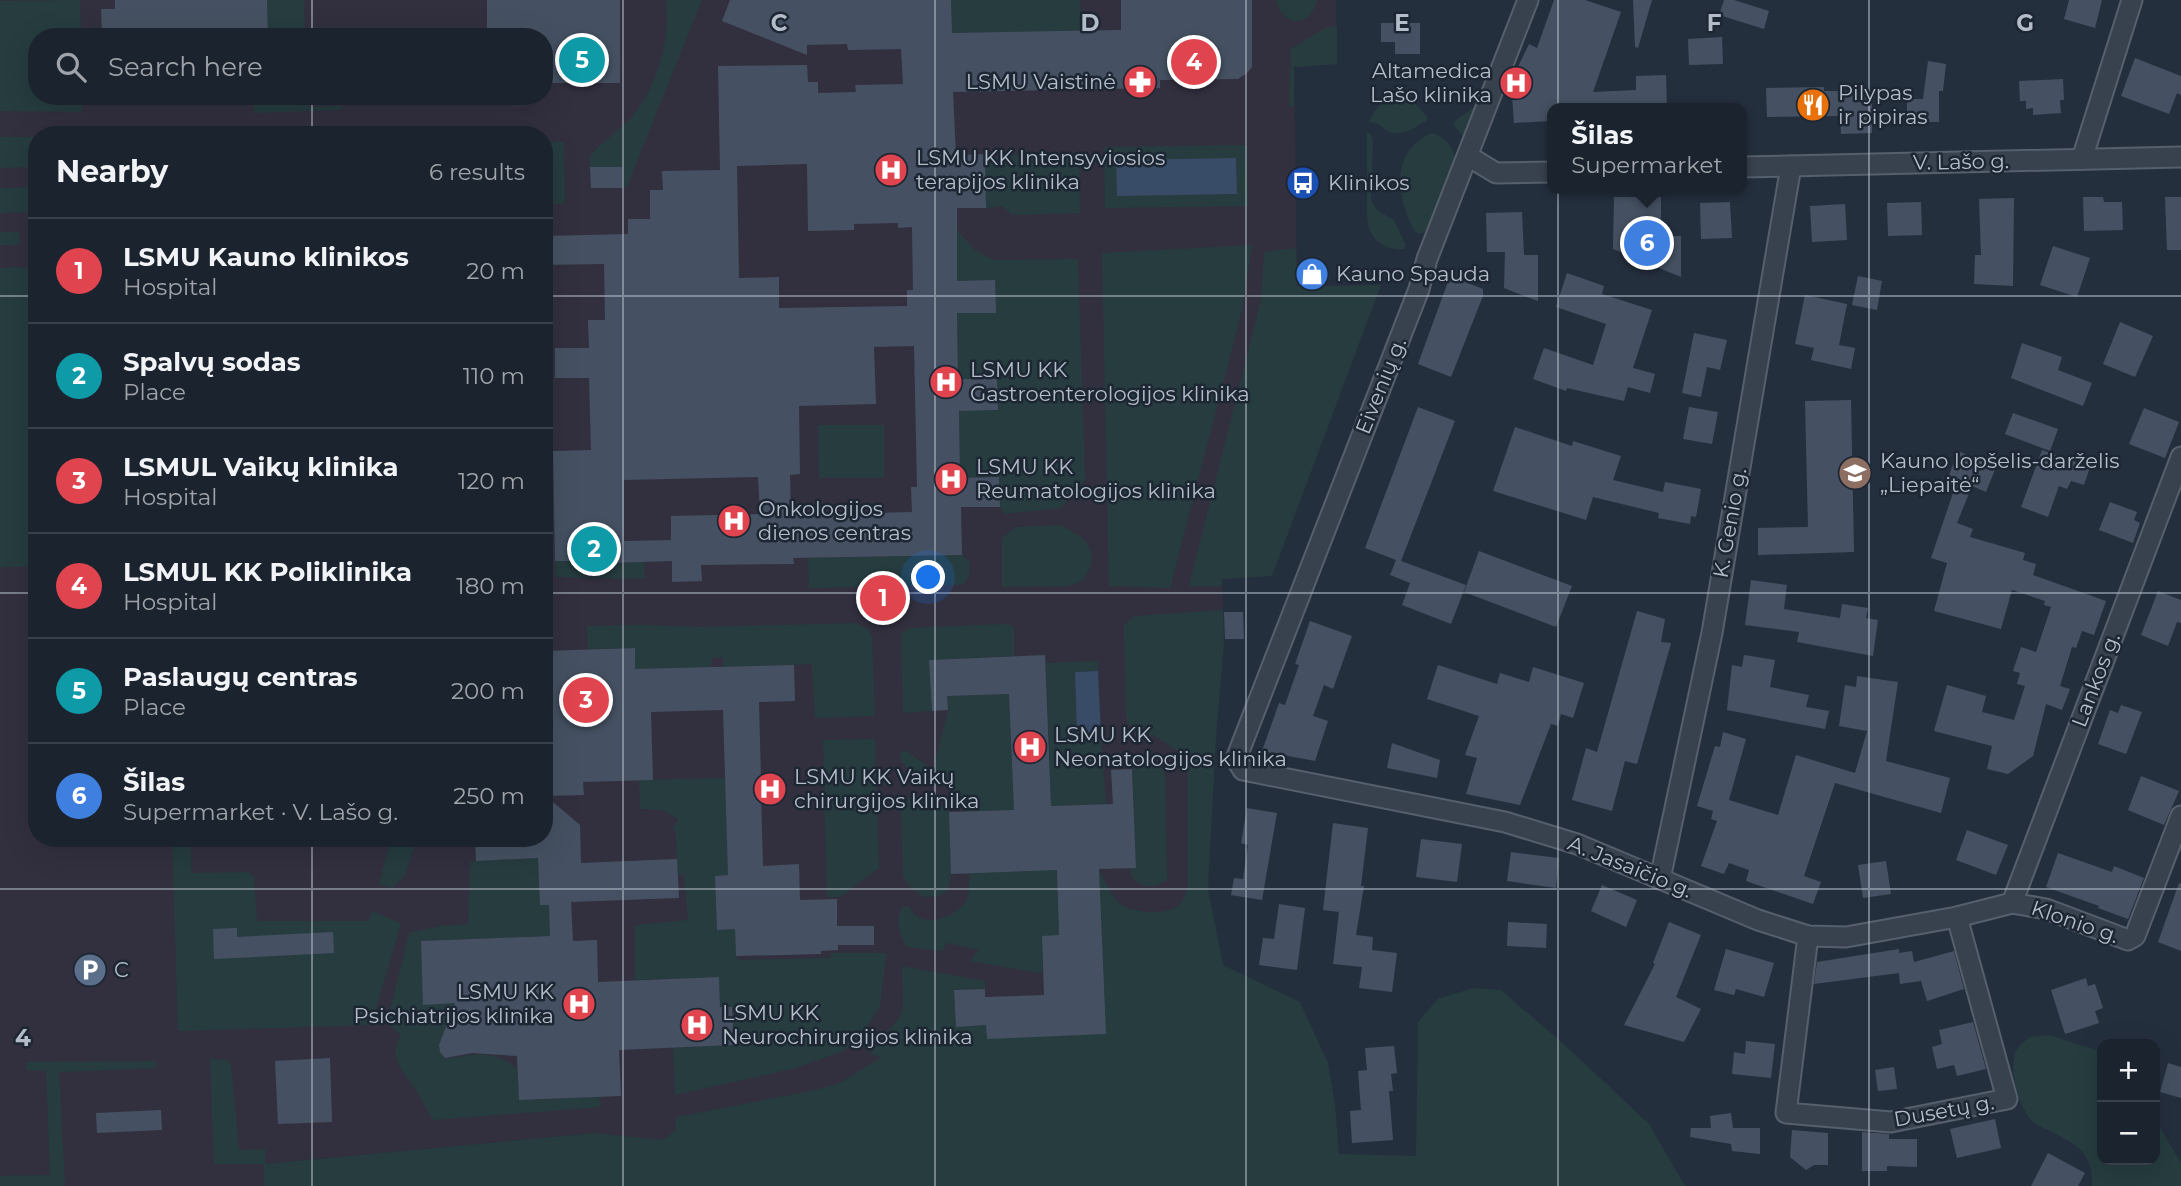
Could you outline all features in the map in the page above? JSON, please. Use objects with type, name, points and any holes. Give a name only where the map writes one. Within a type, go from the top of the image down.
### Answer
[{"type":"street","name":"Eivenių g.","points":[[1243,770],[1236,759],[1528,0]]},
{"type":"street","points":[[2082,159],[2132,0]]},
{"type":"street","points":[[1468,156],[1496,173],[1547,172]]},
{"type":"street","name":"V. Lašo g.","points":[[1747,167],[2181,157]]},
{"type":"street","name":"K. Genio g.","points":[[1660,879],[1712,633],[1791,166]]},
{"type":"street","name":"Lankos g.","points":[[2012,903],[2181,457]]},
{"type":"street","name":"A. Jasaičio g.","points":[[1243,770],[1506,822],[1577,844],[1758,920],[1808,936],[1846,937],[1957,917],[2012,903]]},
{"type":"street","name":"Klonio g.","points":[[2012,903],[2046,909],[2128,940],[2135,936],[2181,816]]},
{"type":"street","name":"Dusetų g.","points":[[1808,936],[1786,1113],[1891,1122],[2007,1099],[1957,917]]},
{"type":"shaded area","points":[[0,0],[1336,0],[1337,64],[1294,67],[1297,286],[1381,285],[1272,576],[1222,579],[1224,642],[1202,956],[664,1186],[595,1133],[265,1164],[264,1186],[64,1186],[50,1175],[0,1176]]},
{"type":"green space","points":[[80,0],[81,28],[28,28],[28,105],[82,105],[82,112],[0,111],[0,1]]},
{"type":"green space","points":[[267,0],[304,0],[305,28],[268,28]]},
{"type":"green space","points":[[666,0],[702,0],[627,186],[622,188],[590,167],[590,156],[634,114],[650,89],[664,45]]},
{"type":"green space","points":[[951,0],[1080,0],[1082,31],[952,33]]},
{"type":"green space","points":[[1276,0],[1317,0],[1309,16],[1297,21],[1285,16]]},
{"type":"green space","points":[[1337,26],[1337,64],[1294,67],[1294,106],[1289,107],[1291,49],[1325,28]]},
{"type":"green space","points":[[1400,97],[1412,100],[1427,120],[1400,133],[1390,132],[1369,122],[1381,105]]},
{"type":"green space","points":[[1478,104],[1464,138],[1454,125],[1455,121]]},
{"type":"green space","points":[[254,105],[343,106],[339,110],[254,113]]},
{"type":"green space","points":[[1367,131],[1372,136],[1373,143],[1371,201],[1378,211],[1394,220],[1406,245],[1404,249],[1383,245],[1370,231],[1367,216]]},
{"type":"green space","points":[[1432,133],[1448,144],[1455,161],[1429,228],[1420,234],[1415,232],[1404,205],[1400,177],[1408,152],[1418,141]]},
{"type":"green space","points":[[0,137],[28,137],[28,167],[0,168]]},
{"type":"green space","points":[[553,142],[564,142],[565,204],[553,204]]},
{"type":"green space","points":[[1247,145],[1248,206],[1105,208],[1104,147]],"holes":[[[1236,158],[1237,194],[1117,195],[1117,160]]]},
{"type":"green space","points":[[1079,153],[1080,213],[1012,215],[1002,206],[986,208],[985,159],[1013,155]]},
{"type":"green space","points":[[28,187],[28,212],[0,213],[0,188]]},
{"type":"green space","points":[[956,229],[975,250],[994,260],[1078,259],[1085,480],[1061,508],[1005,514],[1000,507],[999,477],[960,478],[959,411],[998,409],[997,379],[958,379],[957,313],[995,313],[995,281],[957,281]]},
{"type":"green space","points":[[0,232],[19,232],[19,245],[0,245]]},
{"type":"green space","points":[[1252,245],[1242,310],[1170,588],[1109,586],[1102,253]]},
{"type":"green space","points":[[1296,248],[1297,287],[1381,285],[1272,576],[1222,579],[1222,586],[1189,586],[1261,300],[1264,252]]},
{"type":"green space","points":[[0,268],[28,268],[28,566],[0,567]]},
{"type":"green space","points":[[818,425],[884,425],[884,478],[819,478]]},
{"type":"green space","points":[[1062,525],[1084,539],[1090,549],[1091,563],[1086,576],[1067,586],[1002,587],[1002,538],[1016,527]]},
{"type":"green space","points":[[612,548],[613,563],[644,562],[644,579],[556,577],[555,561],[575,561],[575,549]]},
{"type":"green space","points":[[962,555],[970,562],[969,574],[965,583],[958,585],[809,588],[808,558]]},
{"type":"green space","points":[[1223,610],[1224,642],[1208,889],[1223,965],[1300,1002],[1328,1063],[1339,1154],[1416,1156],[1418,1022],[1438,999],[1473,988],[1501,990],[1649,1124],[1685,1186],[264,1186],[264,1164],[214,1164],[210,1059],[227,1060],[231,1065],[239,1150],[266,1149],[265,1164],[595,1133],[663,1140],[676,1130],[676,1117],[838,1084],[882,1057],[870,1054],[899,1018],[903,1007],[902,966],[985,981],[985,989],[954,990],[956,1026],[986,1025],[987,1038],[1105,1034],[1099,869],[1119,903],[1145,912],[1162,912],[1176,907],[1185,896],[1188,879],[1188,767],[1171,746],[1129,725],[1126,716],[1124,625],[1135,616]]},
{"type":"green space","points":[[856,623],[868,629],[872,637],[875,716],[815,718],[812,664],[723,667],[723,657],[712,658],[711,667],[635,672],[635,648],[588,649],[587,626],[701,627]]},
{"type":"green space","points":[[1005,624],[1014,629],[1014,656],[930,660],[932,711],[903,713],[901,633],[909,628]]},
{"type":"green space","points":[[1099,661],[1098,671],[1075,672],[1077,736],[1101,735],[1106,804],[1051,806],[1046,663]]},
{"type":"green space","points":[[1009,694],[1014,810],[966,812],[951,788],[916,776],[900,760],[901,752],[907,751],[933,770],[948,711],[947,696]]},
{"type":"green space","points":[[875,739],[879,868],[840,897],[827,897],[823,740]]},
{"type":"green space","points":[[1139,763],[1157,763],[1165,772],[1167,880],[1150,886],[1139,884],[1130,868],[1136,868],[1132,769]]},
{"type":"green space","points":[[725,778],[728,875],[715,876],[717,930],[735,929],[736,956],[739,960],[831,958],[831,953],[886,953],[880,1006],[864,1032],[844,1051],[792,1069],[675,1095],[673,1048],[733,1045],[733,1017],[741,1017],[741,1007],[720,1007],[719,977],[635,980],[635,925],[688,920],[684,875],[677,875],[676,831],[673,829],[678,819],[663,810],[640,809],[639,780]]},
{"type":"green space","points":[[921,795],[934,799],[949,812],[951,874],[948,891],[938,896],[924,897],[912,889],[903,876],[901,810],[909,798]]},
{"type":"green space","points":[[1056,844],[1059,935],[1042,937],[1043,968],[1040,973],[970,961],[979,950],[947,943],[942,951],[906,947],[899,927],[902,907],[910,907],[915,914],[929,920],[946,917],[966,901],[969,873],[1028,871]]},
{"type":"green space","points":[[172,847],[191,847],[191,873],[248,872],[254,877],[257,921],[369,921],[372,911],[401,923],[371,1025],[178,1031]]},
{"type":"green space","points":[[389,847],[414,847],[405,875],[393,888],[379,884]]},
{"type":"green space","points":[[538,858],[540,905],[549,905],[550,936],[421,941],[423,1004],[558,989],[439,1045],[440,1052],[446,1058],[491,1055],[508,1062],[517,1069],[519,1100],[599,1097],[601,1107],[433,1120],[398,1064],[396,1051],[401,1035],[387,1023],[409,933],[439,926],[468,924],[470,861]]},
{"type":"green space","points":[[2049,1035],[2097,1050],[2097,1165],[2160,1165],[2160,1127],[2181,1163],[2181,1186],[2092,1186],[2090,1165],[2082,1151],[2068,1140],[2037,1125],[2022,1106],[2016,1088],[2014,1061],[2015,1053],[2029,1037]]},
{"type":"green space","points":[[156,1061],[157,1068],[59,1072],[65,1186],[0,1186],[0,1176],[50,1175],[46,1070],[27,1071],[26,1062]]},
{"type":"water","points":[[1236,158],[1237,194],[1117,196],[1116,160]]},
{"type":"water","points":[[1098,671],[1101,735],[1077,736],[1075,672]]},
{"type":"building","points":[[115,0],[267,0],[268,28],[102,28],[101,9],[115,9]]},
{"type":"building","points":[[487,0],[620,0],[620,83],[553,83],[553,28],[487,28]]},
{"type":"building","points":[[730,0],[951,0],[952,33],[1121,30],[1121,0],[1252,0],[1252,67],[1238,79],[1160,80],[1160,88],[953,92],[956,155],[985,154],[986,208],[957,208],[957,281],[995,280],[996,313],[957,313],[958,379],[997,379],[998,410],[959,411],[960,478],[999,477],[1000,507],[961,507],[962,555],[793,558],[794,564],[701,565],[702,581],[672,582],[672,561],[612,563],[612,548],[576,549],[576,561],[555,561],[553,451],[591,450],[589,378],[555,378],[555,348],[589,348],[588,320],[605,320],[604,264],[553,265],[553,236],[628,234],[628,219],[650,219],[650,190],[663,190],[662,171],[720,170],[718,66],[807,65],[808,82],[818,82],[818,93],[856,92],[855,85],[903,84],[901,49],[848,50],[847,44],[807,45],[807,55],[722,21]],"holes":[[[807,164],[808,231],[854,230],[854,224],[898,223],[898,228],[912,227],[913,290],[907,290],[907,306],[779,308],[779,277],[739,278],[737,166]],[[914,346],[917,487],[911,487],[912,512],[791,515],[790,475],[800,474],[799,406],[876,404],[874,347]],[[758,477],[760,514],[671,516],[671,540],[624,541],[624,480]]]},
{"type":"building","points":[[1554,0],[1585,0],[1621,12],[1593,92],[1636,90],[1636,76],[1666,75],[1667,103],[1547,103],[1547,121],[1514,123],[1511,81],[1529,44],[1537,48]]},
{"type":"building","points":[[1633,0],[1652,0],[1638,48],[1635,47]]},
{"type":"building","points":[[1724,0],[1734,0],[1769,11],[1764,29],[1719,15]]},
{"type":"building","points":[[2069,0],[2102,0],[2095,28],[2064,19]]},
{"type":"building","points":[[1381,23],[1420,23],[1420,54],[1395,54],[1395,42],[1381,42]]},
{"type":"building","points":[[1722,37],[1723,64],[1689,65],[1688,39]]},
{"type":"building","points":[[2135,58],[2181,76],[2181,95],[2177,93],[2169,114],[2121,96]]},
{"type":"building","points":[[1928,61],[1946,64],[1943,91],[1939,91],[1939,122],[1907,122],[1907,99],[1923,99]]},
{"type":"building","points":[[2063,79],[2064,100],[2060,100],[2061,113],[2033,115],[2033,108],[2026,109],[2026,101],[2020,101],[2019,81]]},
{"type":"building","points":[[1824,87],[1824,91],[1872,91],[1872,133],[1841,134],[1840,116],[1767,117],[1766,88]]},
{"type":"building","points":[[590,167],[622,167],[622,188],[591,188]]},
{"type":"building","points":[[1614,197],[1661,197],[1661,236],[1681,236],[1681,277],[1613,249]]},
{"type":"building","points":[[2083,197],[2103,197],[2104,202],[2122,202],[2123,230],[2084,231]]},
{"type":"building","points":[[2165,197],[2181,197],[2181,250],[2167,250]]},
{"type":"building","points":[[2014,198],[2013,286],[1974,284],[1975,255],[1981,255],[1979,199]]},
{"type":"building","points":[[1730,202],[1732,238],[1701,239],[1700,203]]},
{"type":"building","points":[[1921,202],[1922,235],[1888,236],[1887,203]]},
{"type":"building","points":[[1845,204],[1847,240],[1812,242],[1810,206]]},
{"type":"building","points":[[1522,212],[1524,255],[1538,255],[1538,301],[1504,288],[1505,252],[1487,252],[1486,213]]},
{"type":"building","points":[[2053,246],[2090,258],[2077,297],[2040,285]]},
{"type":"building","points":[[1567,273],[1604,286],[1602,294],[1652,310],[1633,368],[1655,374],[1650,393],[1628,387],[1624,401],[1567,388],[1566,391],[1533,379],[1544,348],[1593,365],[1606,324],[1556,307]]},
{"type":"building","points":[[1450,276],[1483,289],[1483,296],[1451,377],[1418,364]]},
{"type":"building","points":[[1858,276],[1882,281],[1877,310],[1852,305]]},
{"type":"building","points":[[1805,295],[1847,304],[1839,345],[1855,348],[1851,369],[1811,360],[1814,348],[1795,344]]},
{"type":"building","points":[[2120,322],[2153,336],[2135,377],[2103,364]]},
{"type":"building","points":[[1694,333],[1727,340],[1720,370],[1707,367],[1701,397],[1682,393]]},
{"type":"building","points":[[2022,343],[2062,357],[2058,370],[2092,383],[2083,406],[2011,378]]},
{"type":"building","points":[[1851,400],[1854,552],[1758,555],[1758,528],[1808,527],[1805,401]]},
{"type":"building","points":[[1418,407],[1455,421],[1401,561],[1466,585],[1451,624],[1402,605],[1410,583],[1390,575],[1396,560],[1365,548]]},
{"type":"building","points":[[1689,407],[1718,412],[1712,444],[1683,439]]},
{"type":"building","points":[[2144,408],[2179,422],[2165,458],[2129,444]]},
{"type":"building","points":[[2013,413],[2058,429],[2050,451],[2005,434]]},
{"type":"building","points":[[1515,427],[1572,446],[1573,441],[1621,456],[1613,480],[1663,492],[1665,482],[1701,489],[1696,517],[1691,516],[1690,524],[1658,518],[1659,513],[1593,497],[1586,520],[1493,491]]},
{"type":"building","points":[[2042,450],[2090,467],[2084,485],[2071,481],[2067,489],[2059,486],[2048,517],[2021,507]]},
{"type":"building","points":[[1958,451],[1996,467],[1986,492],[1972,486],[1957,523],[1973,529],[1970,537],[2025,553],[2023,560],[2036,564],[2033,575],[2106,601],[2094,635],[2082,631],[2076,648],[2072,647],[2060,686],[2070,689],[2062,710],[2046,704],[2033,756],[2008,774],[1987,769],[1992,746],[1934,731],[1947,685],[1986,696],[1982,712],[2014,720],[2025,686],[2017,684],[2020,673],[2013,671],[2021,647],[2036,652],[2051,607],[2044,605],[2045,601],[2012,590],[2001,629],[1934,611],[1947,563],[1931,558],[1953,493],[1944,489]]},
{"type":"building","points":[[2110,502],[2137,512],[2134,520],[2140,523],[2133,543],[2099,530]]},
{"type":"building","points":[[1479,551],[1572,586],[1556,627],[1464,592]]},
{"type":"building","points":[[1751,580],[1787,585],[1784,609],[1840,618],[1842,604],[1868,608],[1866,618],[1878,620],[1873,656],[1797,642],[1799,632],[1745,625]]},
{"type":"building","points":[[2158,591],[2181,600],[2181,623],[2177,622],[2168,646],[2141,635]]},
{"type":"building","points":[[1637,611],[1665,619],[1661,642],[1671,643],[1637,764],[1625,761],[1612,811],[1572,800],[1586,748],[1597,752]]},
{"type":"building","points":[[1224,612],[1243,612],[1244,639],[1225,639]]},
{"type":"building","points":[[1310,621],[1352,636],[1333,689],[1324,685],[1313,716],[1328,721],[1315,761],[1262,751],[1279,703],[1285,705],[1299,665],[1295,664]]},
{"type":"building","points":[[635,648],[635,669],[794,665],[795,701],[759,702],[761,779],[770,779],[770,795],[761,796],[763,866],[799,864],[800,900],[837,899],[837,926],[874,926],[874,945],[838,945],[838,950],[821,951],[821,954],[736,956],[735,929],[717,930],[715,876],[728,875],[723,710],[651,712],[653,780],[583,782],[584,795],[553,796],[553,651]]},
{"type":"building","points":[[1045,655],[1051,806],[1113,804],[1111,770],[1132,769],[1136,868],[1099,869],[1106,1034],[987,1039],[986,1025],[956,1027],[954,990],[985,989],[985,997],[1044,995],[1042,936],[1059,935],[1057,870],[951,874],[949,812],[1014,810],[1009,694],[947,696],[948,710],[932,711],[929,660]]},
{"type":"building","points":[[1744,655],[1775,660],[1770,687],[1809,695],[1806,707],[1829,711],[1825,729],[1727,710],[1732,665],[1742,667]]},
{"type":"building","points":[[1438,665],[1497,684],[1500,673],[1529,682],[1533,667],[1584,683],[1573,718],[1561,714],[1558,726],[1551,724],[1520,805],[1466,794],[1477,758],[1465,755],[1479,716],[1427,699]]},
{"type":"building","points":[[1857,676],[1898,682],[1886,761],[1950,778],[1941,813],[1835,783],[1804,876],[1821,882],[1813,904],[1746,881],[1749,870],[1729,863],[1724,874],[1701,866],[1717,821],[1711,819],[1713,811],[1697,806],[1715,746],[1720,747],[1723,732],[1746,739],[1729,800],[1778,815],[1796,755],[1855,773],[1867,731],[1839,726],[1845,685],[1856,687]]},
{"type":"building","points":[[2121,705],[2142,712],[2126,754],[2098,744],[2110,710],[2118,713]]},
{"type":"building","points":[[1392,743],[1440,760],[1437,778],[1387,768]]},
{"type":"building","points":[[2141,776],[2179,791],[2164,825],[2128,810]]},
{"type":"building","points":[[553,802],[580,825],[581,863],[677,859],[679,898],[571,902],[573,941],[597,940],[598,982],[719,977],[720,1007],[732,1007],[734,1045],[619,1050],[621,1096],[519,1100],[517,1056],[472,1053],[445,1058],[439,1045],[455,1003],[423,1005],[421,941],[550,936],[549,905],[540,905],[538,858],[476,861],[475,847],[553,847]]},
{"type":"building","points":[[1247,808],[1277,813],[1262,900],[1231,895],[1234,878],[1243,879],[1248,845],[1241,843]]},
{"type":"building","points":[[1333,823],[1368,828],[1361,886],[1364,886],[1356,935],[1373,937],[1372,950],[1397,953],[1392,992],[1359,988],[1362,967],[1333,964],[1339,912],[1323,910]]},
{"type":"building","points":[[1967,830],[2008,845],[1996,875],[1956,860]]},
{"type":"building","points":[[1421,839],[1462,844],[1457,882],[1416,877]]},
{"type":"building","points":[[1511,852],[1559,858],[1556,888],[1507,881]]},
{"type":"building","points":[[2058,853],[2112,872],[2114,866],[2144,878],[2128,919],[2046,887]]},
{"type":"building","points":[[1886,861],[1891,894],[1863,898],[1858,865]]},
{"type":"building","points":[[2179,883],[2181,884],[2181,951],[2158,942]]},
{"type":"building","points":[[1602,885],[1637,900],[1626,927],[1591,911]]},
{"type":"building","points":[[1279,904],[1305,908],[1297,970],[1259,965],[1263,938],[1274,939]]},
{"type":"building","points":[[1508,922],[1547,924],[1546,948],[1507,946]]},
{"type":"building","points":[[1669,922],[1701,935],[1676,997],[1701,1009],[1684,1042],[1624,1025],[1655,964],[1653,963]]},
{"type":"building","points":[[237,928],[237,937],[333,932],[334,953],[214,959],[213,929]]},
{"type":"building","points":[[1726,949],[1774,963],[1764,997],[1736,989],[1734,995],[1714,990]]},
{"type":"building","points":[[1899,949],[1899,953],[1912,951],[1914,962],[1954,951],[1964,989],[1927,1001],[1921,981],[1900,984],[1899,973],[1814,984],[1817,962]]},
{"type":"building","points":[[2086,978],[2088,986],[2095,984],[2103,1008],[2095,1011],[2099,1023],[2065,1034],[2051,990]]},
{"type":"building","points":[[1973,1022],[1986,1069],[1957,1076],[1954,1065],[1937,1069],[1932,1047],[1942,1044],[1939,1030]]},
{"type":"building","points":[[1746,1041],[1775,1044],[1771,1078],[1732,1074],[1734,1052],[1745,1054]]},
{"type":"building","points":[[1394,1046],[1397,1073],[1391,1074],[1393,1091],[1389,1091],[1393,1140],[1352,1143],[1350,1111],[1361,1110],[1358,1071],[1367,1070],[1365,1048]]},
{"type":"building","points":[[330,1058],[332,1122],[278,1124],[275,1061]]},
{"type":"building","points":[[2168,1063],[2181,1067],[2181,1098],[2160,1092]]},
{"type":"building","points":[[1894,1067],[1897,1089],[1878,1091],[1875,1070]]},
{"type":"building","points":[[161,1110],[162,1130],[97,1133],[96,1113]]},
{"type":"building","points":[[1731,1113],[1733,1128],[1760,1128],[1760,1154],[1732,1151],[1731,1144],[1690,1137],[1691,1128],[1711,1128],[1710,1116]]},
{"type":"building","points":[[1995,1119],[2001,1148],[1957,1158],[1950,1129]]},
{"type":"building","points":[[1792,1130],[1828,1133],[1828,1165],[1814,1165],[1806,1170],[1790,1157]]},
{"type":"building","points":[[1862,1132],[1889,1134],[1889,1139],[1917,1139],[1917,1167],[1887,1166],[1887,1171],[1862,1171]]},
{"type":"building","points":[[2048,1153],[2085,1173],[2078,1186],[2031,1186]]},
{"type":"place","name":"Paslaugų centras","points":[[582,60]]},
{"type":"place","name":"LSMUL KK Poliklinika","points":[[1194,62]]},
{"type":"place","name":"LSMU Vaistinė","points":[[1140,82]]},
{"type":"place","name":"Altamedica Lašo klinika","points":[[1516,83]]},
{"type":"place","name":"Pilypas ir pipiras","points":[[1813,105]]},
{"type":"place","name":"LSMU KK Intensyviosios terapijos klinika","points":[[891,170]]},
{"type":"place","name":"Klinikos","points":[[1303,183]]},
{"type":"place","name":"Šilas","points":[[1647,243]]},
{"type":"place","name":"Kauno Spauda","points":[[1312,274]]},
{"type":"place","name":"LSMU KK Gastroenterologijos klinika","points":[[946,382]]},
{"type":"place","name":"Kauno lopšelis-darželis „Liepaitė“","points":[[1855,473]]},
{"type":"place","name":"LSMU KK Reumatologijos klinika","points":[[951,479]]},
{"type":"place","name":"Onkologijos dienos centras","points":[[734,521]]},
{"type":"place","name":"Spalvų sodas","points":[[594,549]]},
{"type":"place","name":"LSMU Kauno klinikos","points":[[883,598]]},
{"type":"place","name":"LSMUL Vaikų klinika","points":[[586,700]]},
{"type":"place","name":"LSMU KK Neonatologijos klinika","points":[[1030,747]]},
{"type":"place","name":"LSMU KK Vaikų chirurgijos klinika","points":[[770,789]]},
{"type":"place","name":"C","points":[[90,970]]},
{"type":"place","name":"LSMU KK Psichiatrijos klinika","points":[[579,1004]]},
{"type":"place","name":"LSMU KK Neurochirurgijos klinika","points":[[697,1025]]}]
